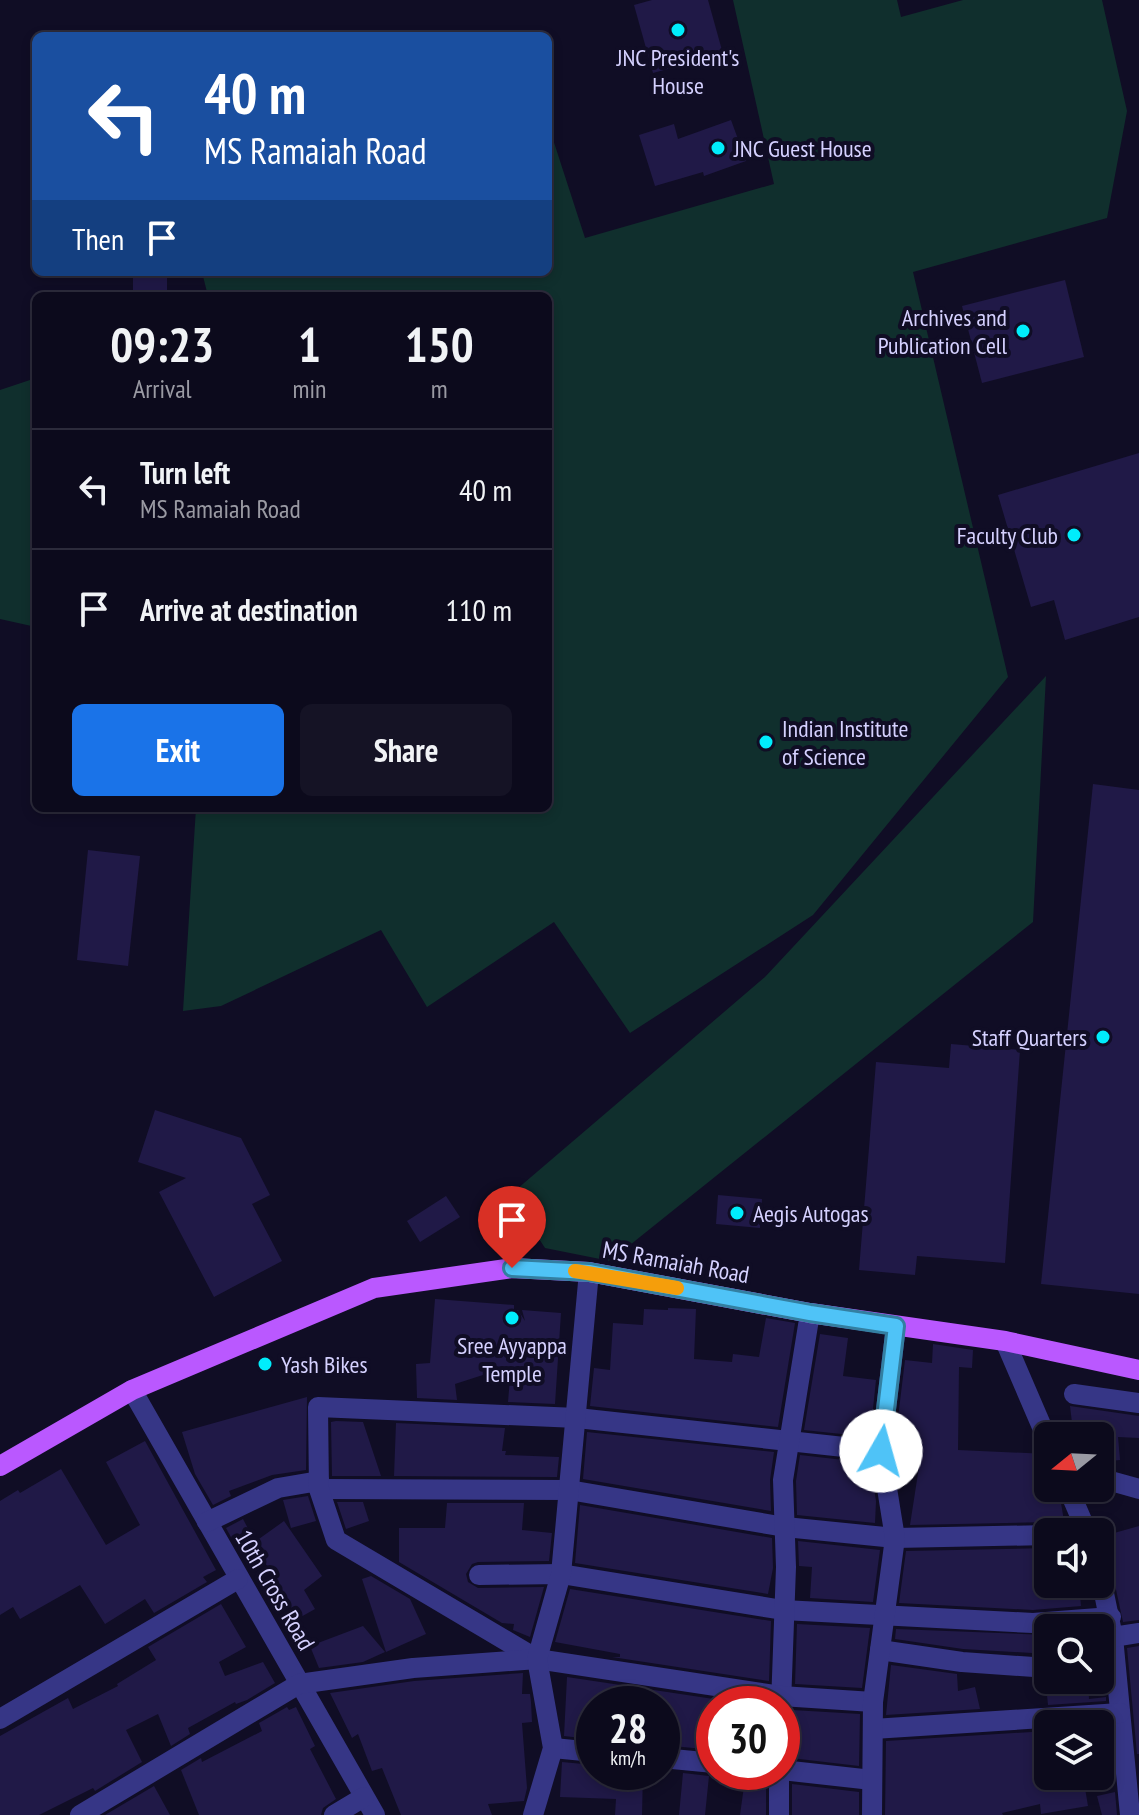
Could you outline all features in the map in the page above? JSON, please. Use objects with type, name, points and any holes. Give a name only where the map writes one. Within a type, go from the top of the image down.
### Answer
[{"type":"main road","name":"MS Ramaiah Road","points":[[0,1466],[132,1390],[374,1288],[512,1268],[589,1272],[810,1313],[1005,1341],[1139,1370]]},
{"type":"street","points":[[533,1815],[553,1748],[537,1659],[561,1574],[589,1272]]},
{"type":"street","points":[[781,1686],[786,1567],[783,1480],[810,1313]]},
{"type":"street","points":[[872,1815],[873,1702],[895,1538],[881,1451],[896,1326]]},
{"type":"street","points":[[1005,1341],[1040,1422]]},
{"type":"street","name":"10th Cross Road","points":[[132,1390],[369,1806]]},
{"type":"street","points":[[1074,1394],[1139,1403]]},
{"type":"street","points":[[537,1659],[336,1540],[319,1485],[318,1407],[577,1418],[881,1451]]},
{"type":"street","points":[[1114,1482],[1139,1489]]},
{"type":"street","points":[[207,1522],[278,1488],[319,1485],[569,1490],[785,1527],[895,1538],[1034,1535]]},
{"type":"street","points":[[479,1575],[561,1574],[783,1610],[1034,1623]]},
{"type":"street","points":[[0,1719],[238,1579]]},
{"type":"street","points":[[1114,1627],[1139,1633]]},
{"type":"street","points":[[880,1650],[962,1662],[1034,1667]]},
{"type":"street","points":[[80,1815],[299,1684],[413,1668],[537,1659],[698,1686]]},
{"type":"street","points":[[1114,1692],[1120,1713],[1130,1815]]},
{"type":"street","points":[[800,1700],[873,1702]]},
{"type":"street","points":[[873,1729],[1120,1713]]},
{"type":"street","points":[[553,1748],[576,1750]]},
{"type":"street","points":[[800,1773],[872,1780]]},
{"type":"street","points":[[779,1815],[780,1790]]},
{"type":"street","points":[[334,1815],[369,1806]]},
{"type":"green space","points":[[733,0],[897,0],[901,17],[963,0],[1102,0],[1127,111],[1107,218],[913,272],[1008,677],[813,915],[630,1033],[554,922],[427,1007],[381,930],[221,1006],[183,1011],[196,812],[552,812],[552,292],[207,292],[203,276],[552,276],[552,136],[585,238],[774,184]]},
{"type":"green space","points":[[32,379],[32,626],[0,619],[0,390]]},
{"type":"green space","points":[[1046,676],[1033,922],[610,1261],[545,1248],[510,1195],[765,977]]},
{"type":"building","name":"JNC President's House","points":[[652,0],[708,0],[723,54],[653,73],[634,5]]},
{"type":"building","points":[[731,120],[746,161],[704,176],[703,172],[655,186],[639,135],[674,124],[678,139]]},
{"type":"building","points":[[133,276],[167,276],[167,292],[133,292]]},
{"type":"building","name":"Archives and Publication Cell","points":[[1065,280],[1084,357],[982,383],[962,306]]},
{"type":"building","name":"Faculty Club","points":[[1139,453],[1139,617],[1065,640],[1054,600],[1031,607],[998,495]]},
{"type":"building","name":"Staff Quarters","points":[[1093,784],[1139,790],[1139,1294],[1041,1284]]},
{"type":"building","points":[[88,850],[140,856],[128,966],[77,960]]},
{"type":"building","points":[[951,1044],[1020,1050],[1005,1263],[917,1256],[915,1275],[859,1270],[876,1062],[949,1068]]},
{"type":"building","points":[[155,1110],[241,1138],[270,1195],[252,1204],[282,1261],[214,1297],[159,1192],[186,1178],[138,1162]]},
{"type":"building","points":[[718,1195],[762,1199],[760,1228],[716,1224]]},
{"type":"building","points":[[446,1196],[460,1217],[420,1242],[407,1221]]},
{"type":"building","points":[[520,1214],[530,1233],[501,1237],[497,1220]]},
{"type":"building","points":[[435,1299],[514,1305],[514,1310],[518,1310],[525,1321],[522,1310],[561,1313],[555,1404],[508,1402],[511,1366],[455,1384],[457,1400],[417,1398],[416,1364],[430,1363]]},
{"type":"building","points":[[644,1309],[696,1309],[694,1359],[732,1362],[733,1354],[759,1357],[766,1318],[795,1323],[778,1427],[590,1406],[594,1368],[610,1370],[613,1323],[643,1325]]},
{"type":"building","points":[[820,1334],[848,1338],[843,1376],[876,1380],[870,1437],[804,1430]]},
{"type":"building","points":[[933,1344],[973,1350],[972,1368],[959,1367],[958,1450],[1034,1453],[1034,1502],[1061,1503],[1064,1518],[1034,1518],[1034,1522],[910,1525],[921,1454],[894,1451],[905,1360],[932,1363]]},
{"type":"building","points":[[307,1397],[306,1470],[272,1475],[229,1491],[231,1496],[213,1505],[195,1474],[182,1432]]},
{"type":"building","points":[[1070,1406],[1139,1416],[1139,1438],[1118,1437],[1120,1460],[1114,1461],[1114,1422],[1072,1422]]},
{"type":"building","points":[[331,1422],[363,1422],[381,1476],[332,1476]]},
{"type":"building","points":[[396,1423],[505,1428],[502,1451],[506,1451],[505,1455],[559,1457],[557,1477],[394,1476]]},
{"type":"building","points":[[587,1432],[774,1452],[770,1480],[771,1511],[583,1479]]},
{"type":"building","points":[[145,1441],[216,1570],[203,1577],[207,1582],[154,1613],[145,1599],[105,1624],[80,1585],[20,1619],[13,1607],[0,1615],[0,1501],[61,1469],[106,1545],[140,1525],[106,1462]]},
{"type":"building","points":[[800,1455],[870,1463],[876,1501],[875,1523],[797,1515],[796,1481]]},
{"type":"building","points":[[308,1496],[316,1521],[291,1528],[283,1500]]},
{"type":"building","points":[[337,1502],[363,1502],[369,1521],[346,1529]]},
{"type":"building","points":[[447,1503],[524,1503],[522,1530],[552,1533],[549,1561],[478,1562],[472,1564],[466,1574],[468,1582],[478,1588],[544,1587],[530,1637],[513,1630],[514,1624],[502,1623],[399,1562],[399,1528],[445,1528]]},
{"type":"building","points":[[580,1505],[772,1538],[773,1568],[768,1594],[575,1563]]},
{"type":"building","points":[[243,1519],[254,1540],[237,1548],[226,1528]]},
{"type":"building","points":[[284,1521],[322,1576],[304,1590],[315,1609],[299,1618],[273,1584],[277,1580],[252,1544]]},
{"type":"building","points":[[1139,1526],[1139,1620],[1123,1622],[1114,1580],[1114,1533]]},
{"type":"building","points":[[798,1541],[880,1550],[873,1602],[810,1598],[812,1567],[799,1566]]},
{"type":"building","points":[[1034,1548],[1034,1598],[1080,1598],[1081,1606],[1033,1610],[899,1603],[906,1551]]},
{"type":"building","points":[[371,1576],[410,1599],[426,1634],[386,1652],[362,1579]]},
{"type":"building","points":[[570,1589],[771,1621],[769,1681],[612,1657],[620,1657],[620,1654],[555,1642]]},
{"type":"building","points":[[221,1604],[246,1647],[219,1662],[225,1676],[263,1662],[275,1683],[188,1728],[190,1734],[171,1746],[158,1714],[126,1730],[142,1762],[95,1791],[93,1788],[39,1815],[0,1815],[0,1736],[68,1698],[73,1709],[118,1686],[156,1660],[148,1647]]},
{"type":"building","points":[[797,1624],[870,1628],[862,1688],[795,1684]]},
{"type":"building","points":[[363,1626],[385,1652],[363,1662],[319,1668],[310,1646]]},
{"type":"building","points":[[896,1629],[1034,1634],[1034,1653],[963,1649],[895,1639]]},
{"type":"building","points":[[1139,1646],[1139,1754],[1137,1754],[1127,1648]]},
{"type":"building","points":[[891,1665],[957,1674],[958,1691],[975,1687],[980,1709],[886,1715]]},
{"type":"building","points":[[523,1673],[522,1694],[530,1694],[532,1722],[522,1723],[527,1788],[524,1801],[488,1804],[492,1815],[401,1815],[382,1768],[372,1771],[358,1734],[352,1738],[330,1693],[414,1681]]},
{"type":"building","points":[[567,1677],[627,1686],[576,1686],[576,1737],[564,1736]]},
{"type":"building","points":[[680,1694],[696,1696],[696,1748],[680,1747]]},
{"type":"building","points":[[1047,1694],[1089,1694],[1089,1699],[1106,1697],[1106,1701],[1048,1705]]},
{"type":"building","points":[[287,1707],[289,1710],[296,1707],[315,1746],[310,1749],[336,1799],[323,1808],[321,1815],[199,1815],[181,1770],[262,1731],[259,1723]]},
{"type":"building","points":[[800,1710],[860,1714],[859,1766],[800,1759]]},
{"type":"building","points":[[1034,1732],[1034,1790],[1085,1790],[1088,1806],[1041,1814],[1040,1804],[1003,1815],[885,1815],[886,1741]]},
{"type":"building","points":[[562,1762],[576,1763],[576,1790],[643,1790],[642,1815],[615,1815],[616,1799],[560,1797]]},
{"type":"building","points":[[683,1773],[696,1774],[696,1790],[708,1790],[705,1815],[679,1815]]},
{"type":"building","points":[[800,1785],[859,1792],[859,1815],[792,1815],[792,1790],[800,1790]]},
{"type":"building","points":[[154,1786],[170,1815],[105,1815]]},
{"type":"building","points":[[743,1790],[766,1790],[766,1815],[740,1815]]},
{"type":"building","points":[[1115,1792],[1117,1815],[1102,1815],[1097,1796]]},
{"type":"slow traffic","points":[[575,1271],[677,1288]]},
{"type":"place","name":"JNC President's House","points":[[678,30]]},
{"type":"place","name":"JNC Guest House","points":[[718,148]]},
{"type":"place","name":"Archives and Publication Cell","points":[[1023,331]]},
{"type":"place","name":"Faculty Club","points":[[1074,535]]},
{"type":"place","name":"Indian Institute of Science","points":[[766,742]]},
{"type":"place","name":"Staff Quarters","points":[[1103,1037]]},
{"type":"place","name":"Aegis Autogas","points":[[737,1213]]},
{"type":"place","name":"Sree Ayyappa Temple","points":[[512,1318]]},
{"type":"place","name":"Yash Bikes","points":[[265,1364]]},
{"type":"route","points":[[512,1268],[589,1272],[896,1326],[881,1451]]}]
